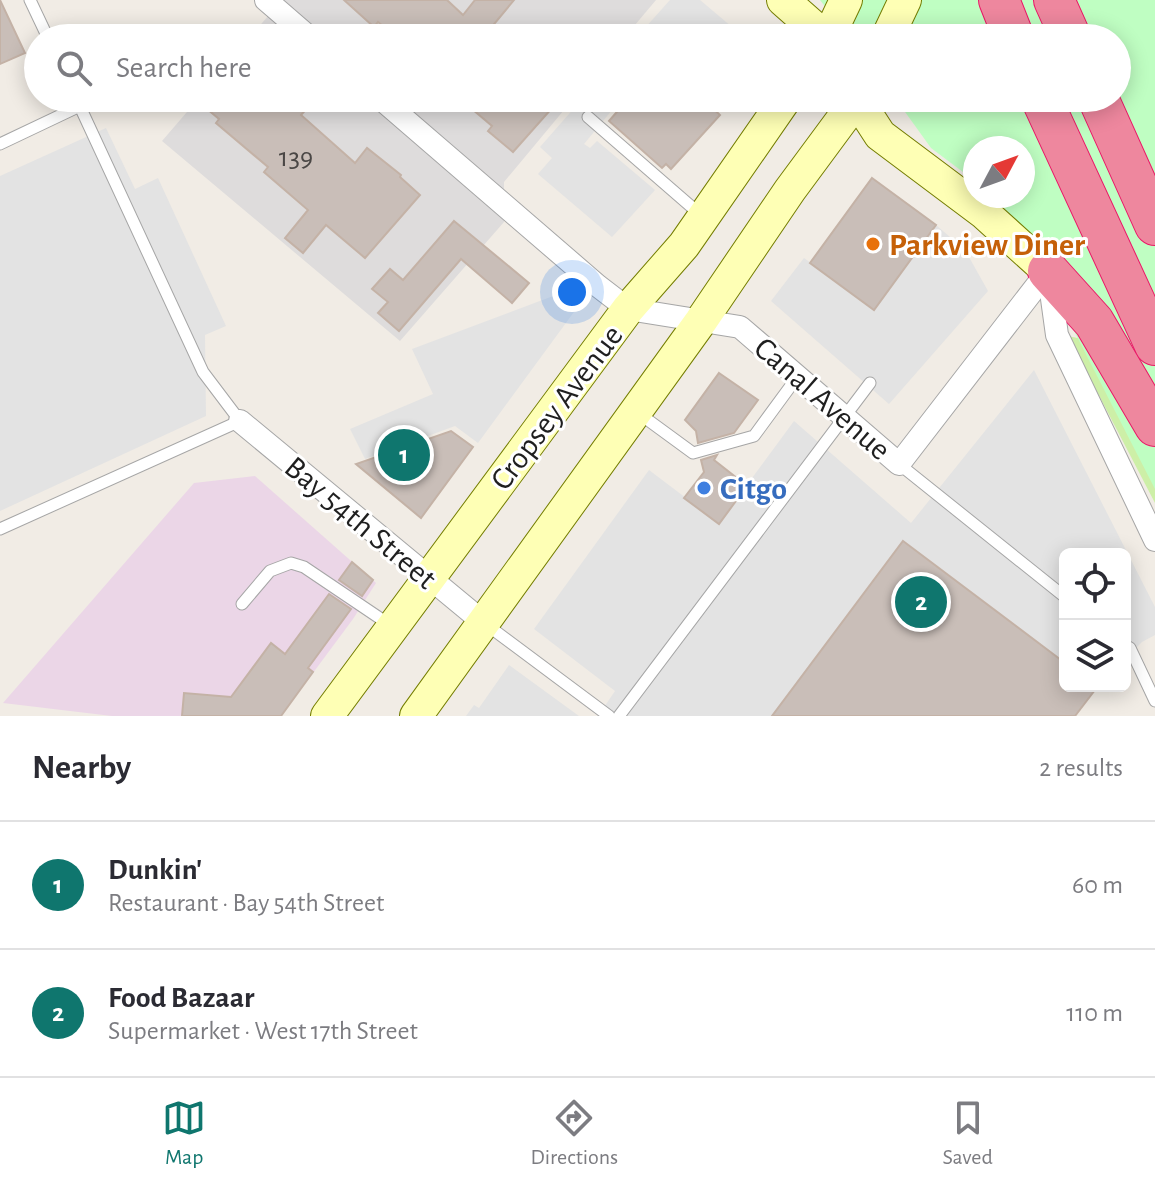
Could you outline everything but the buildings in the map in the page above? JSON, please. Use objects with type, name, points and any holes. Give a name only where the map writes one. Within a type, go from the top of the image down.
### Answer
[{"type":"highway","points":[[999,0],[1008,24]]},
{"type":"highway","points":[[1054,0],[1065,24]]},
{"type":"highway","points":[[1047,112],[1155,345]]},
{"type":"highway","points":[[1104,112],[1155,225]]},
{"type":"highway","points":[[1048,271],[1094,322],[1155,426]]},
{"type":"main road","points":[[783,0],[811,24]]},
{"type":"main road","points":[[834,24],[846,0]]},
{"type":"main road","points":[[894,24],[905,0]]},
{"type":"main road","name":"Cropsey Avenue","points":[[327,716],[628,309],[684,245],[776,112]]},
{"type":"main road","name":"Cropsey Avenue","points":[[416,716],[847,112]]},
{"type":"main road","points":[[865,112],[880,135],[984,213],[1048,271]]},
{"type":"street","points":[[266,0],[294,24]]},
{"type":"street","points":[[396,112],[628,309]]},
{"type":"street","points":[[899,464],[1048,271]]},
{"type":"street","points":[[1048,271],[1057,335],[1155,540]]},
{"type":"street","name":"Canal Avenue","points":[[628,309],[740,327],[899,464]]},
{"type":"street","name":"Bay 54th Street","points":[[240,421],[483,622]]},
{"type":"lane","points":[[30,0],[41,24]]},
{"type":"lane","points":[[0,144],[59,112]]},
{"type":"lane","points":[[0,529],[240,421],[203,372],[83,112]]},
{"type":"lane","points":[[588,117],[704,217]]},
{"type":"lane","points":[[635,411],[693,453],[754,436],[798,375]]},
{"type":"lane","points":[[619,716],[870,383]]},
{"type":"lane","points":[[899,464],[1059,592]]},
{"type":"lane","points":[[242,604],[270,571],[291,563],[304,567],[394,628]]},
{"type":"lane","points":[[483,622],[609,716]]},
{"type":"lane","points":[[1131,650],[1155,701]]},
{"type":"shaded area","points":[[282,0],[656,0],[636,24],[261,24]]},
{"type":"shaded area","points":[[670,0],[700,0],[728,24],[649,24]]},
{"type":"shaded area","points":[[187,112],[562,112],[504,182],[504,222],[400,341],[162,141]]},
{"type":"shaded area","points":[[571,112],[610,112],[584,144],[590,148],[597,141],[655,190],[612,237],[538,174],[552,158],[540,147]]},
{"type":"shaded area","points":[[106,128],[135,189],[158,178],[226,326],[205,335],[206,416],[0,511],[0,176]]},
{"type":"shaded area","points":[[936,225],[965,250],[988,291],[889,404],[771,301],[804,258],[874,309]]},
{"type":"shaded area","points":[[553,296],[574,312],[478,443],[455,426],[365,459],[350,429],[433,394],[412,349]]},
{"type":"shaded area","points":[[1034,370],[1125,548],[1059,548],[1059,659],[903,542],[772,716],[598,716],[615,691],[534,629],[649,470],[719,523],[794,421],[911,523]]},
{"type":"shaded area","points":[[255,476],[376,583],[281,716],[112,716],[3,703],[194,483]]},
{"type":"shaded area","points":[[1131,560],[1155,607],[1155,635],[1131,653]]},
{"type":"shaded area","points":[[509,665],[579,716],[466,716],[474,705],[479,708]]},
{"type":"green space","points":[[820,0],[1155,0],[1155,489],[1074,331],[1003,208],[1035,208],[1035,136],[963,136],[963,172],[931,148],[905,112],[1131,112],[1131,24],[838,24]]},
{"type":"green space","points":[[1068,336],[1087,340],[1155,463],[1155,503]]},
{"type":"place","name":"Parkview Diner","points":[[873,244]]},
{"type":"place","name":"Dunkin'","points":[[404,455]]},
{"type":"place","name":"Citgo","points":[[704,488]]},
{"type":"place","name":"Food Bazaar","points":[[921,602]]}]
